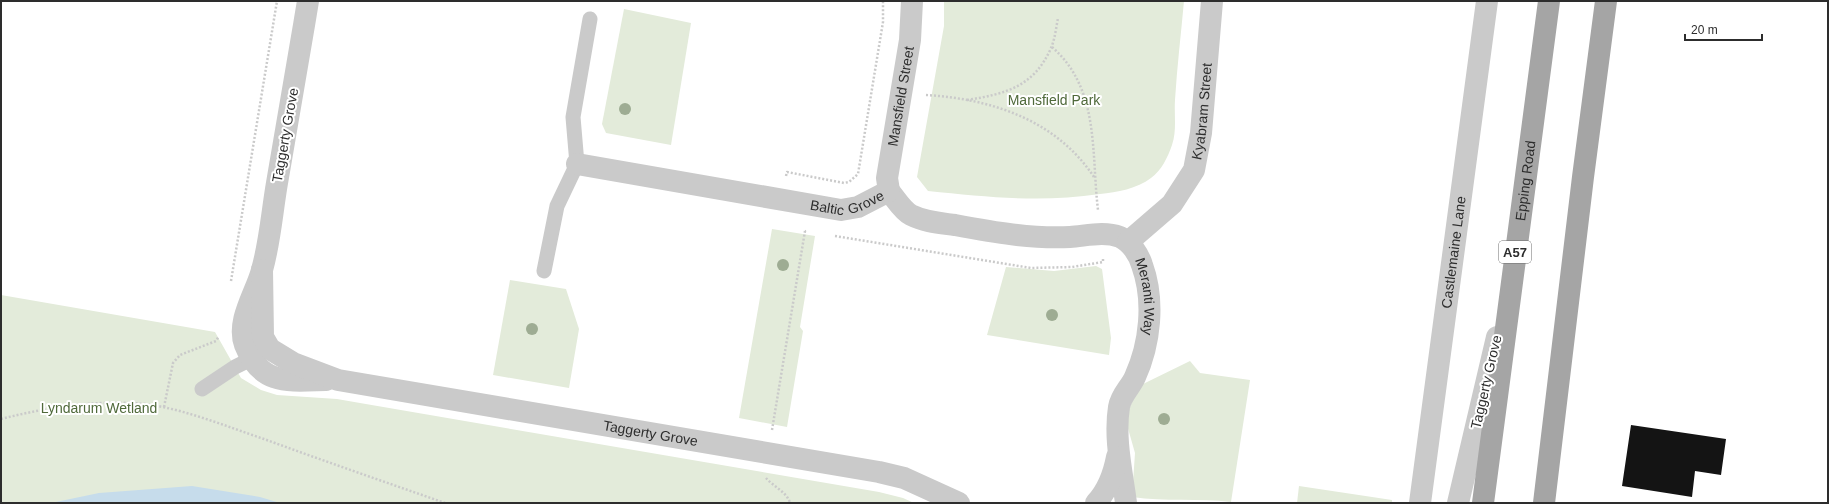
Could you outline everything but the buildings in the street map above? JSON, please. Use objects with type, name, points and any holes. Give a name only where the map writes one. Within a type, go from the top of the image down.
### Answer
[{"type":"main road","name":"Epping Road","points":[[1482,503],[1549,1]]},
{"type":"main road","points":[[1544,503],[1583,177],[1606,1]]},
{"type":"street","name":"Taggerty Grove","points":[[308,1],[262,270],[243,328],[245,344],[261,354],[264,372],[275,379],[289,381],[338,380],[879,472],[904,478],[959,503]]},
{"type":"street","name":"Mansfield Street","points":[[889,191],[887,178],[910,40],[912,1]]},
{"type":"street","name":"Kyabram Street","points":[[1128,242],[1172,204],[1194,170],[1200,133],[1212,1]]},
{"type":"street","name":"Castlemaine Lane","points":[[1420,503],[1487,1]]},
{"type":"street","name":"Baltic Grove","points":[[577,164],[841,210],[858,207],[889,191],[901,206],[911,215],[925,220],[1004,234],[1038,237],[1113,235],[1128,242]]},
{"type":"street","name":"Meranti Way","points":[[1096,503],[1101,497],[1114,472],[1118,446],[1120,406],[1124,394],[1134,379],[1143,356],[1149,315],[1146,280],[1139,257],[1128,242]]},
{"type":"street","name":"Taggerty Grove","points":[[1458,503],[1514,261]]},
{"type":"street","name":"Meranti Way","points":[[1118,446],[1126,503]]},
{"type":"lane","points":[[544,271],[557,206],[577,164],[573,117],[590,19]]},
{"type":"lane","points":[[202,389],[261,354]]},
{"type":"path","points":[[230,283],[277,1]]},
{"type":"path","points":[[787,172],[844,183],[849,182],[858,174],[883,22],[883,1]]},
{"type":"path","points":[[965,100],[994,96],[1022,85],[1035,73],[1049,52],[1058,18]]},
{"type":"path","points":[[925,102],[926,94],[993,106],[1022,116],[1042,126],[1061,140],[1082,158],[1095,177]]},
{"type":"path","points":[[790,503],[787,495],[775,487],[766,478],[765,472],[806,231],[799,229]]},
{"type":"path","points":[[164,407],[173,363],[180,355],[216,341],[221,332]]},
{"type":"path","points":[[1,419],[53,408],[93,403],[134,403],[164,407],[226,426],[445,503]]},
{"type":"green space","name":"Mansfield Park","points":[[944,1],[1184,1],[1176,88],[1174,134],[1172,145],[1158,172],[1140,185],[1113,192],[1078,197],[1035,199],[928,191],[917,177],[944,26]]},
{"type":"green space","points":[[624,9],[691,23],[671,145],[606,133],[602,124]]},
{"type":"green space","points":[[772,229],[815,236],[800,327],[803,331],[787,427],[739,418]]},
{"type":"green space","points":[[1096,266],[1102,269],[1111,338],[1109,355],[987,335],[1006,267],[1054,271]]},
{"type":"green space","points":[[510,280],[566,289],[579,329],[569,388],[493,375]]},
{"type":"green space","name":"Lyndarum Wetland","points":[[1,295],[215,332],[241,378],[261,390],[277,395],[337,399],[879,492],[903,498],[914,503],[1,503]]},
{"type":"green space","points":[[1190,361],[1200,373],[1250,380],[1231,502],[1132,497],[1135,453],[1127,425],[1129,409],[1136,393],[1143,384]]},
{"type":"green space","points":[[1299,486],[1392,500],[1392,503],[1297,503]]},
{"type":"water","points":[[192,486],[260,497],[280,503],[51,503],[99,493]]}]
